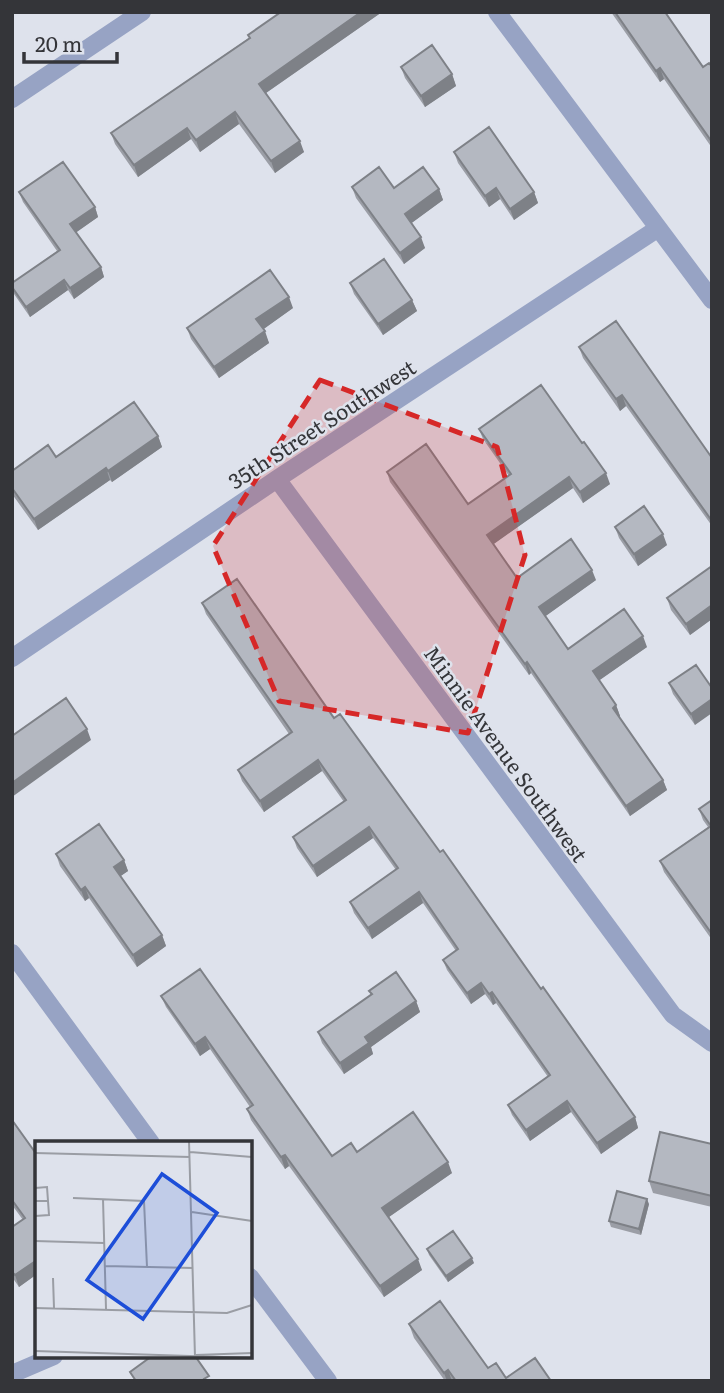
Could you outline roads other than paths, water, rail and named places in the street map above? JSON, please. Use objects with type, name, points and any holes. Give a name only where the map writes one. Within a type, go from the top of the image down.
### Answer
[{"type":"street","points":[[12,99],[142,12]]},
{"type":"street","points":[[497,12],[712,300]]},
{"type":"street","name":"35th Street Southwest","points":[[12,658],[277,479],[657,229]]},
{"type":"street","name":"Minnie Avenue Southwest","points":[[277,479],[673,1015],[711,1044]]},
{"type":"street","points":[[12,953],[150,1141]]},
{"type":"street","points":[[252,1280],[328,1381]]},
{"type":"street","points":[[12,1374],[49,1358]]}]
